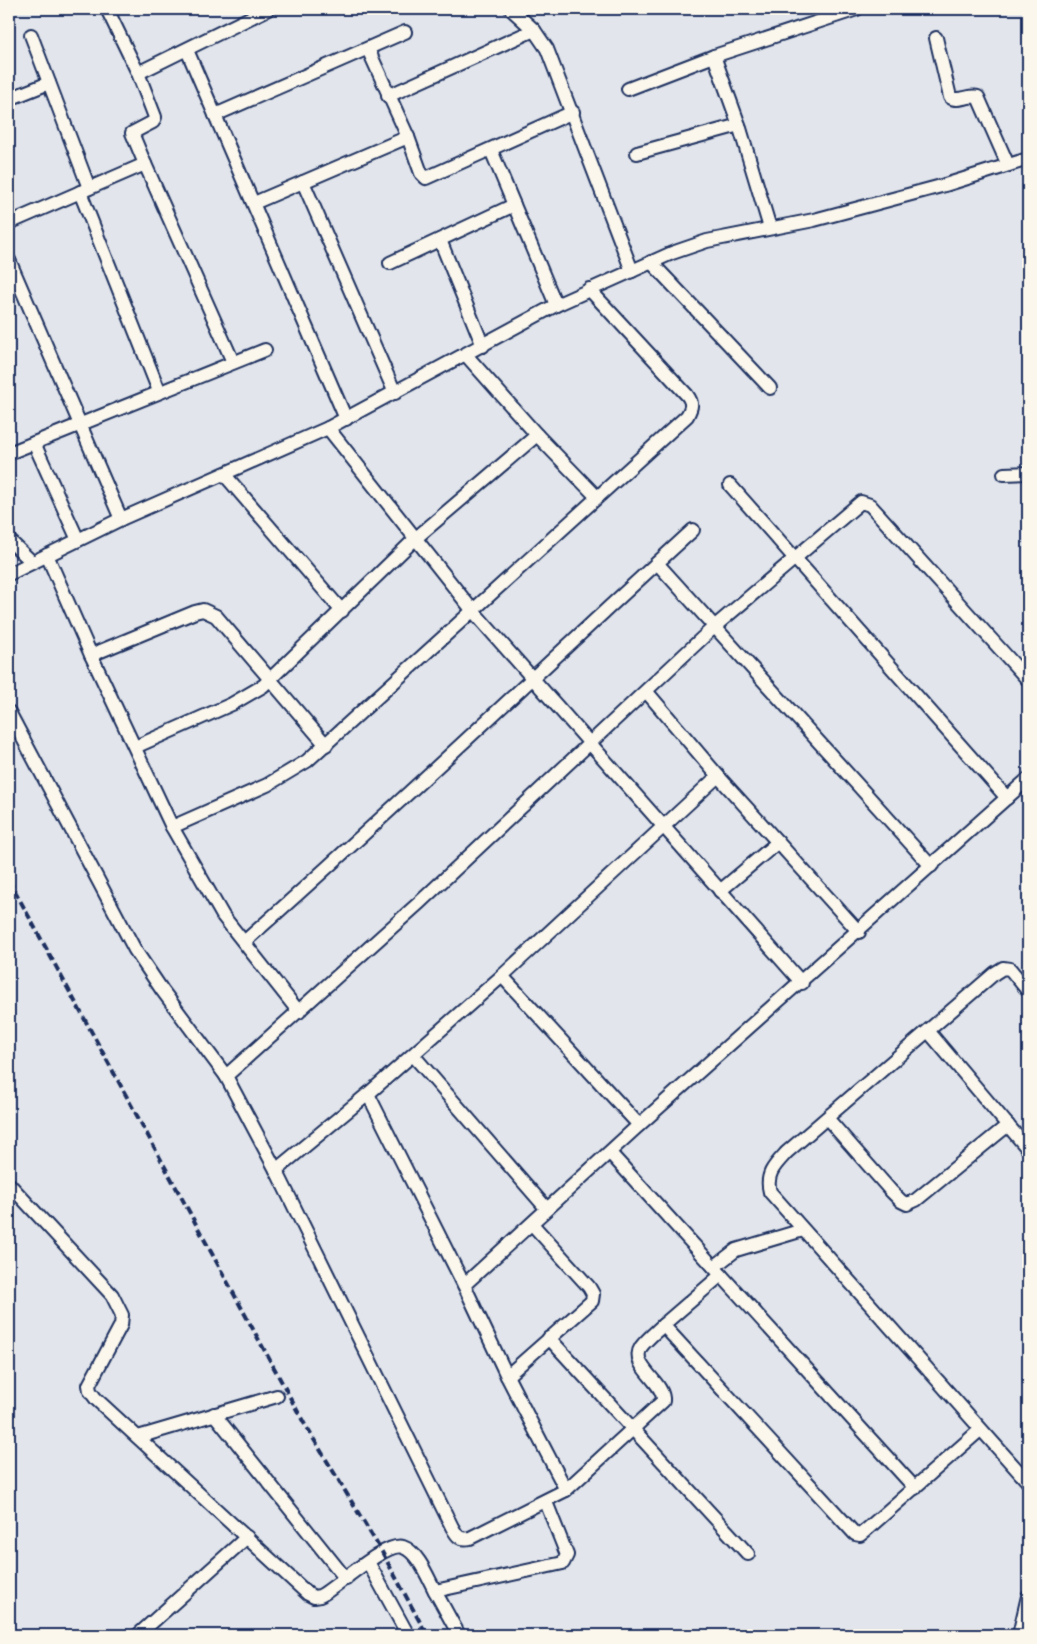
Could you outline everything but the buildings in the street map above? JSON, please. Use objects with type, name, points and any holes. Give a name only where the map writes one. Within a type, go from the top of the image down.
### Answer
[{"type":"street","points":[[107,9],[138,74],[155,117],[153,122],[132,133],[233,362]]},
{"type":"street","points":[[138,74],[268,9]]},
{"type":"street","points":[[511,9],[534,30],[547,49],[573,112],[632,271]]},
{"type":"street","points":[[628,89],[714,56],[857,9]]},
{"type":"street","points":[[388,96],[534,30]]},
{"type":"street","points":[[215,115],[405,32]]},
{"type":"street","points":[[31,35],[49,83],[84,190],[159,391]]},
{"type":"street","points":[[936,38],[950,97],[956,100],[970,96],[978,97],[1008,165]]},
{"type":"street","points":[[368,49],[408,137],[421,173],[426,178],[573,112]]},
{"type":"street","points":[[187,50],[346,419]]},
{"type":"street","points":[[714,56],[739,125],[770,228]]},
{"type":"street","points":[[9,99],[49,83]]},
{"type":"street","points":[[637,153],[739,125]]},
{"type":"street","points":[[254,203],[408,137]]},
{"type":"street","points":[[491,150],[556,306]]},
{"type":"street","points":[[9,574],[121,519],[328,428],[589,289],[651,262],[706,241],[814,220],[1028,159]]},
{"type":"street","points":[[9,223],[145,164]]},
{"type":"street","points":[[303,182],[395,393]]},
{"type":"street","points":[[390,263],[514,205]]},
{"type":"street","points":[[440,240],[483,346]]},
{"type":"street","points":[[9,260],[121,519]]},
{"type":"street","points":[[651,262],[770,388]]},
{"type":"street","points":[[172,827],[283,777],[326,745],[596,496],[687,416],[692,401],[589,289]]},
{"type":"street","points":[[9,452],[80,426],[159,391],[265,350]]},
{"type":"street","points":[[466,355],[537,435],[596,496]]},
{"type":"street","points":[[328,428],[473,611],[802,983]]},
{"type":"street","points":[[135,747],[248,696],[271,678],[416,538],[537,435]]},
{"type":"street","points":[[34,443],[78,540]]},
{"type":"street","points":[[1004,474],[1028,473]]},
{"type":"street","points":[[224,474],[342,611]]},
{"type":"street","points":[[730,486],[1007,798]]},
{"type":"street","points":[[226,1076],[299,1012],[714,627],[856,506],[866,502],[1028,680]]},
{"type":"street","points":[[244,942],[324,872],[531,677],[693,530]]},
{"type":"street","points":[[9,540],[32,562]]},
{"type":"street","points":[[47,555],[91,655],[172,827],[211,898],[299,1012]]},
{"type":"street","points":[[657,563],[931,866]]},
{"type":"street","points":[[91,655],[203,610],[216,616],[271,678],[326,745]]},
{"type":"street","points":[[646,691],[718,776],[858,932]]},
{"type":"street","points":[[9,712],[135,950],[162,990],[226,1076],[276,1170],[457,1536],[463,1539],[470,1538],[546,1502],[566,1490],[663,1402],[664,1395],[639,1360],[642,1346],[736,1250],[803,1230]]},
{"type":"street","points":[[276,1170],[368,1094],[502,976],[718,776]]},
{"type":"street","points":[[464,1285],[639,1125],[802,983],[1028,779]]},
{"type":"street","points":[[720,891],[778,842]]},
{"type":"street","points":[[1028,991],[1010,969],[1003,968],[787,1152],[773,1167],[767,1181],[770,1192],[1028,1482]]},
{"type":"street","points":[[502,976],[639,1125]]},
{"type":"street","points":[[929,1032],[1028,1149]]},
{"type":"street","points":[[413,1055],[547,1209]]},
{"type":"street","points":[[368,1094],[464,1285],[506,1376],[566,1490]]},
{"type":"street","points":[[827,1118],[890,1191],[907,1204],[916,1200],[1008,1126]]},
{"type":"street","points":[[610,1153],[915,1488]]},
{"type":"street","points":[[9,1184],[102,1284],[118,1306],[122,1315],[121,1325],[92,1376],[90,1391],[308,1594],[314,1597],[327,1592],[388,1549],[403,1546],[416,1558],[459,1635]]},
{"type":"street","points":[[506,1376],[592,1301],[593,1294],[532,1224]]},
{"type":"street","points":[[663,1325],[855,1534],[860,1535],[865,1531],[980,1430]]},
{"type":"street","points":[[549,1338],[634,1428],[748,1554]]},
{"type":"street","points":[[138,1437],[277,1396]]},
{"type":"street","points":[[214,1414],[346,1579]]},
{"type":"street","points":[[435,1591],[563,1563],[567,1555],[546,1502]]},
{"type":"street","points":[[138,1635],[247,1537]]},
{"type":"street","points":[[368,1562],[408,1635]]},
{"type":"street","points":[[1019,1635],[1028,1596]]},
{"type":"railway","points":[[9,880],[304,1423],[382,1552],[427,1635]]}]
